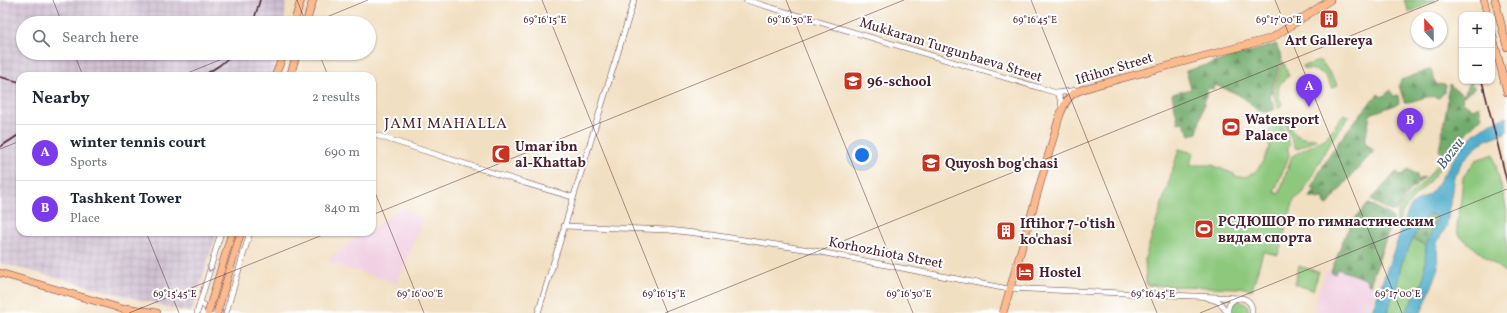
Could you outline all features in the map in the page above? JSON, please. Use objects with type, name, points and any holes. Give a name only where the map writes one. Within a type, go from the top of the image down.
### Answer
[{"type":"main road","points":[[296,16],[302,0]]},
{"type":"main road","points":[[308,16],[313,0]]},
{"type":"main road","name":"Iftihor Street","points":[[1002,313],[1062,109],[1069,97],[1081,90],[1157,68],[1268,40],[1282,33],[1330,0]]},
{"type":"main road","points":[[1484,0],[1486,12]]},
{"type":"main road","points":[[1495,0],[1507,47]]},
{"type":"main road","points":[[1495,45],[1507,92]]},
{"type":"main road","points":[[277,72],[282,60]]},
{"type":"main road","points":[[279,72],[283,60]]},
{"type":"main road","points":[[291,72],[295,60]]},
{"type":"main road","points":[[208,313],[231,236]]},
{"type":"main road","points":[[217,313],[240,236]]},
{"type":"main road","points":[[0,273],[132,313]]},
{"type":"main road","points":[[116,307],[156,313]]},
{"type":"street","points":[[538,313],[634,0]]},
{"type":"street","name":"Mukkaram Turgunbaeva Street","points":[[746,0],[1057,93],[1081,90]]},
{"type":"street","name":"Mukkaram Turgunbaeva Street","points":[[1057,93],[1061,100],[1062,109]]},
{"type":"street","points":[[376,135],[573,197]]},
{"type":"street","name":"Korhozhiota Street","points":[[564,226],[669,230],[712,235],[810,250],[1010,288],[1240,298]]},
{"type":"street","points":[[197,313],[220,236]]},
{"type":"street","points":[[200,302],[212,311],[226,312],[249,236]]},
{"type":"street","points":[[1204,296],[1219,302],[1228,313]]},
{"type":"street","points":[[1228,313],[1228,306],[1230,302],[1236,298],[1248,301],[1252,313]]},
{"type":"shaded area","points":[[0,0],[286,0],[285,16],[16,16],[16,60],[277,60],[272,72],[16,72],[16,236],[216,236],[191,313],[0,263]]},
{"type":"shaded area","points":[[402,208],[423,219],[397,283],[328,263],[330,257],[360,236],[376,236],[376,225]]},
{"type":"shaded area","points":[[1337,268],[1369,280],[1368,284],[1377,287],[1368,313],[1312,313],[1326,270],[1335,274]]},
{"type":"green space","points":[[1404,0],[1435,0],[1435,1],[1409,12]]},
{"type":"green space","points":[[1276,44],[1282,58],[1270,96],[1275,109],[1262,113],[1260,109],[1256,110],[1253,105],[1243,98],[1215,85],[1213,89],[1208,88],[1197,133],[1190,135],[1183,122],[1178,123],[1172,94],[1191,89],[1186,71]]},
{"type":"green space","points":[[1283,61],[1289,76],[1280,85],[1279,96],[1282,105],[1278,108],[1273,93]]},
{"type":"green space","points":[[1319,61],[1322,62],[1338,85],[1332,88],[1321,72],[1304,69],[1303,66]]},
{"type":"green space","points":[[1431,69],[1436,84],[1446,85],[1444,93],[1439,98],[1425,97],[1404,102],[1399,85],[1401,80]]},
{"type":"green space","points":[[1450,84],[1455,90],[1464,95],[1469,84],[1474,86],[1474,89],[1462,97],[1463,102],[1473,109],[1479,106],[1482,117],[1467,132],[1448,156],[1439,151]]},
{"type":"green space","points":[[1391,90],[1393,96],[1398,95],[1398,104],[1370,115],[1365,142],[1374,151],[1345,183],[1328,205],[1324,203],[1325,199],[1310,197],[1315,190],[1311,188],[1341,139],[1378,94],[1382,97]]},
{"type":"green space","points":[[1345,114],[1349,117],[1329,144],[1303,193],[1294,200],[1278,255],[1263,252],[1252,290],[1240,287],[1146,285],[1145,258],[1179,149],[1193,153],[1190,165],[1212,165],[1234,174],[1234,176],[1248,176],[1257,170],[1270,147],[1266,136],[1270,134],[1268,131],[1272,129],[1272,127],[1281,123],[1290,146],[1288,148],[1289,156],[1274,192],[1279,194],[1292,156],[1326,138]]},
{"type":"green space","points":[[1286,121],[1291,130],[1298,136],[1310,139],[1316,138],[1316,140],[1296,149],[1284,122]]},
{"type":"green space","points":[[1445,154],[1448,156],[1430,181],[1406,207],[1398,225],[1396,218],[1401,206],[1429,176]]},
{"type":"green space","points":[[1493,154],[1507,210],[1507,274],[1458,235],[1457,226],[1463,177],[1476,160]]},
{"type":"green space","points":[[1408,169],[1417,175],[1416,180],[1425,177],[1408,193],[1396,211],[1390,211],[1371,200],[1396,172],[1402,176]]},
{"type":"green space","points":[[1368,203],[1393,218],[1370,285],[1368,284],[1368,280],[1337,269],[1335,274],[1331,272],[1346,233],[1353,221]]},
{"type":"green space","points":[[1428,215],[1438,217],[1426,246],[1413,239],[1421,220]]},
{"type":"green space","points":[[1413,239],[1426,246],[1424,280],[1405,313],[1387,313],[1404,257]]},
{"type":"green space","points":[[1299,266],[1319,272],[1313,290],[1294,284]]},
{"type":"green space","points":[[1238,300],[1247,304],[1249,313],[1230,313],[1231,305]]},
{"type":"water","name":"Bozsu","points":[[1507,117],[1507,132],[1479,144],[1462,162],[1454,176],[1447,225],[1437,243],[1438,271],[1421,313],[1405,313],[1424,280],[1426,246],[1438,217],[1433,215],[1428,215],[1421,221],[1401,265],[1398,281],[1387,313],[1371,313],[1411,206],[1431,193],[1460,150],[1472,136],[1496,121]]},
{"type":"railway","points":[[255,16],[260,0]]},
{"type":"railway","points":[[209,72],[226,60]]},
{"type":"railway","points":[[0,77],[16,81]]},
{"type":"railway","points":[[1483,84],[1507,182]]},
{"type":"railway","points":[[0,147],[16,137]]},
{"type":"place","name":"Art Gallereya","points":[[1329,19]]},
{"type":"place","name":"96-school","points":[[853,81]]},
{"type":"place","name":"winter tennis court","points":[[1309,107]]},
{"type":"place","name":"Watersport Palace","points":[[1231,127]]},
{"type":"place","name":"Tashkent Tower","points":[[1410,141]]},
{"type":"place","name":"Umar ibn al-Khattab","points":[[501,154]]},
{"type":"place","name":"Quyosh bog'chasi","points":[[931,163]]},
{"type":"place","name":"РСДЮШОР по гимнастическим видам спорта","points":[[1204,229]]},
{"type":"place","name":"Iftihor 7-o'tish ko'chasi","points":[[1006,231]]},
{"type":"place","name":"Hostel","points":[[1025,272]]},
{"type":"district","name":"JAMI MAHALLA","points":[[446,123]]}]
